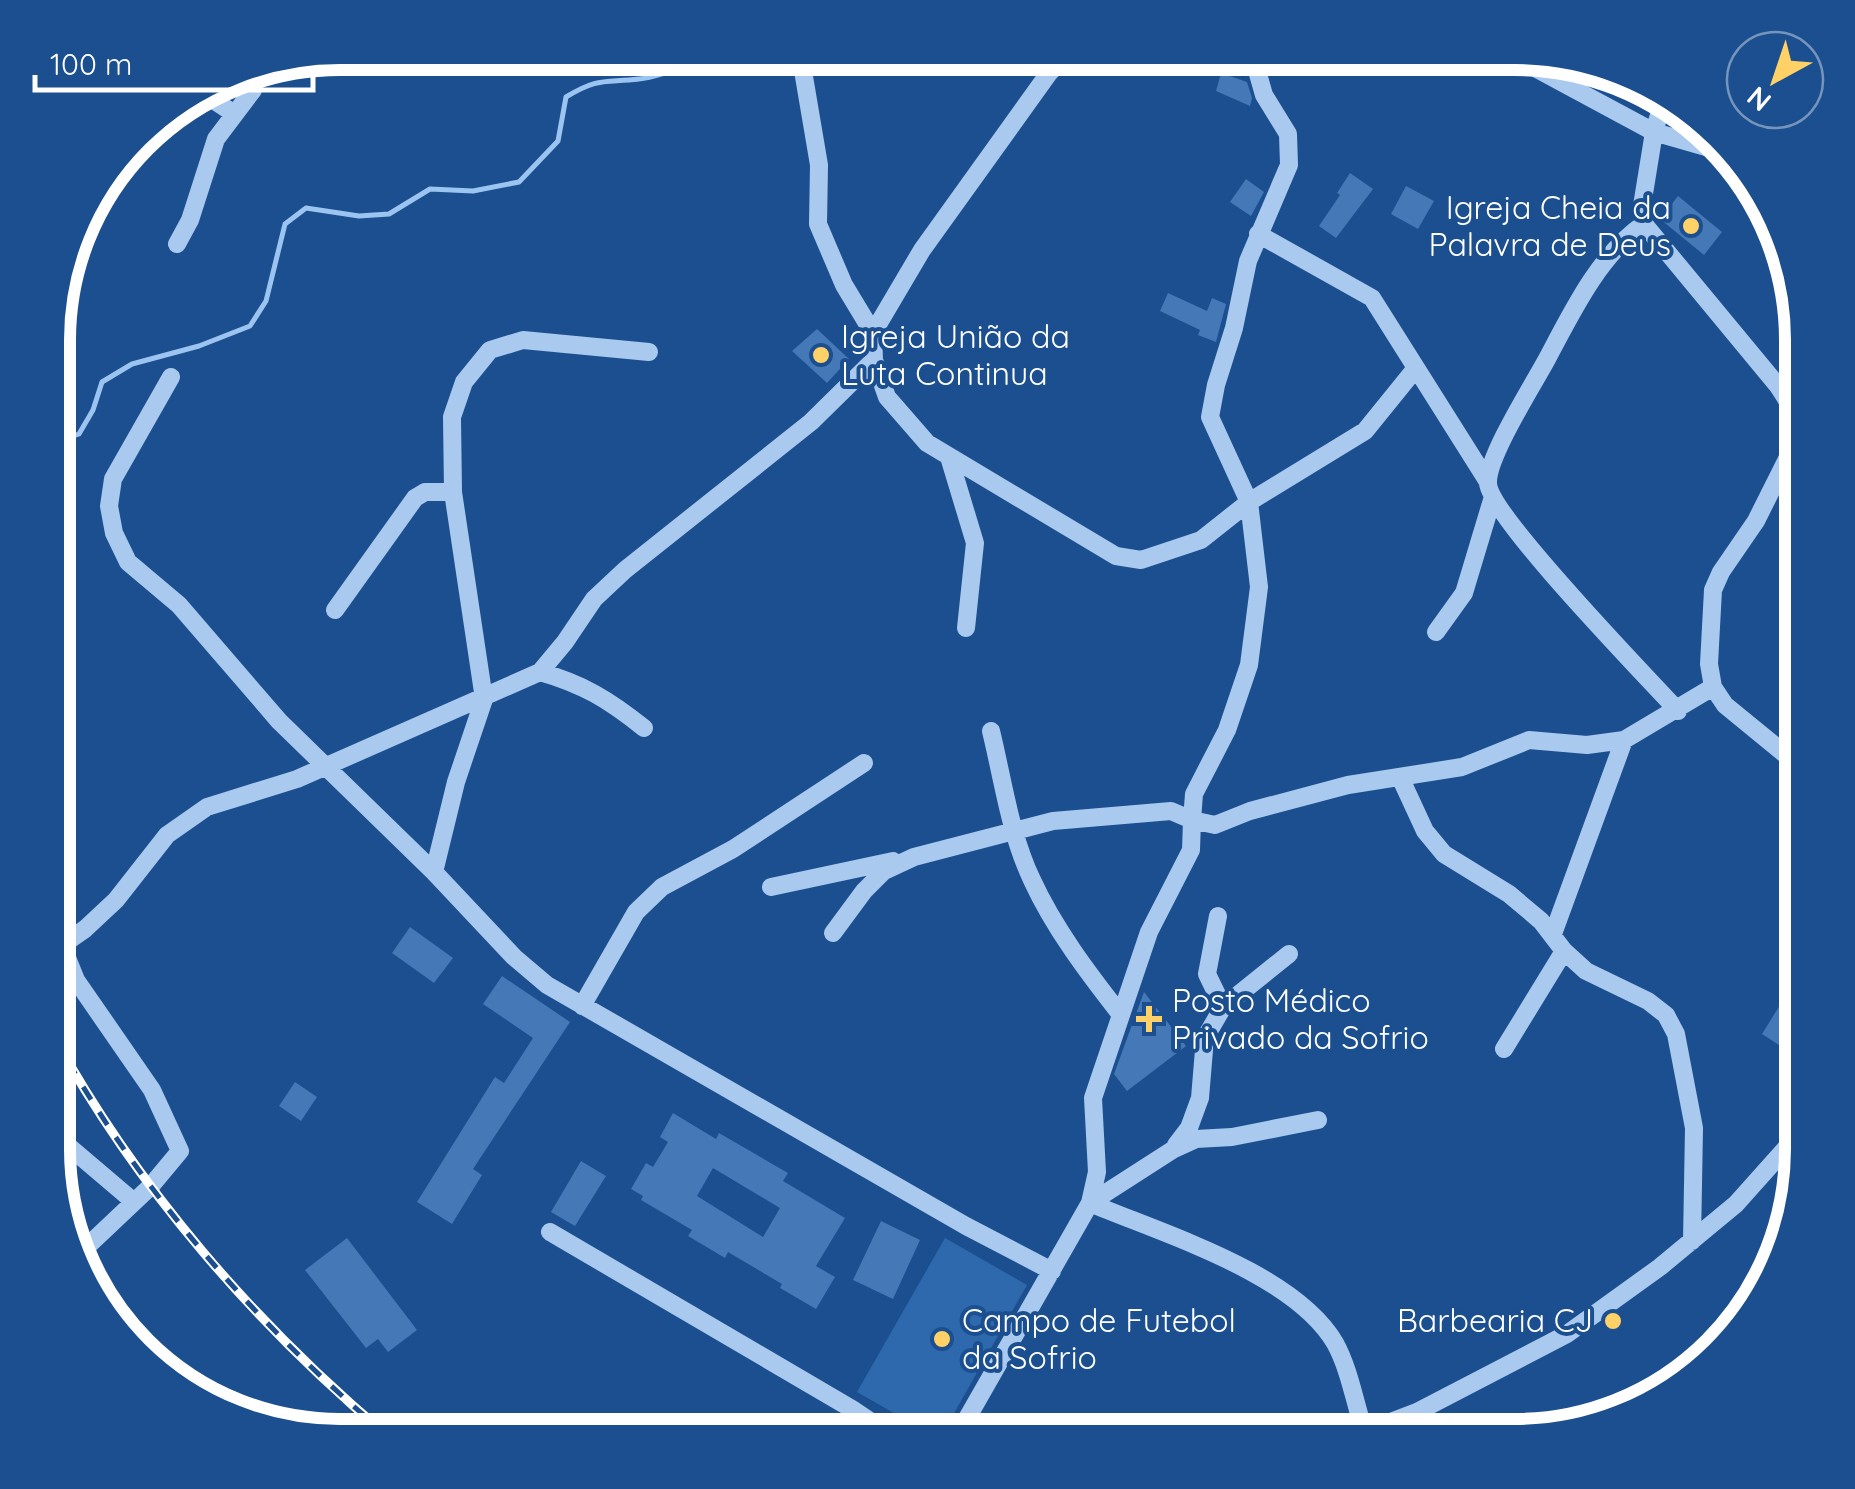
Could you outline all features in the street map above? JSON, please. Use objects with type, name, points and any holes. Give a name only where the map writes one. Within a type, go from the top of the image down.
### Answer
[{"type":"street","points":[[803,71],[819,165],[818,224],[844,284],[873,334],[874,360],[888,397],[920,436],[949,457],[1116,556],[1141,560],[1201,540],[1250,502],[1365,432],[1416,368]]},
{"type":"street","points":[[873,334],[922,250],[1051,71]]},
{"type":"street","points":[[967,1419],[1090,1203],[1096,1172],[1093,1098],[1149,932],[1190,850],[1194,794],[1227,730],[1249,665],[1259,587],[1250,502],[1210,416],[1248,261],[1289,164],[1288,134],[1264,95],[1257,71]]},
{"type":"street","points":[[1543,72],[1654,132],[1703,146]]},
{"type":"street","points":[[176,244],[190,220],[216,138],[255,85]]},
{"type":"street","points":[[215,101],[233,113]]},
{"type":"street","points":[[1660,112],[1641,212],[1644,224],[1785,396]]},
{"type":"street","points":[[1436,632],[1464,593],[1490,491],[1492,464],[1508,432],[1596,274],[1625,237],[1644,224]]},
{"type":"street","points":[[1258,234],[1372,298],[1526,545],[1678,711]]},
{"type":"street","points":[[434,872],[456,782],[484,699],[453,492],[452,416],[464,382],[490,350],[522,340],[649,352]]},
{"type":"street","points":[[71,933],[85,929],[116,900],[167,835],[206,807],[296,779],[540,672],[594,599],[625,570],[811,422],[874,360]]},
{"type":"street","points":[[171,377],[113,479],[108,506],[114,533],[128,562],[179,605],[278,721],[434,872],[514,957],[547,985],[966,1226],[1052,1271]]},
{"type":"street","points":[[949,457],[975,543],[966,628]]},
{"type":"street","points":[[1784,754],[1738,718],[1713,687],[1709,664],[1713,590],[1720,572],[1756,521],[1785,463]]},
{"type":"street","points":[[334,610],[415,498],[425,492],[453,492]]},
{"type":"street","points":[[540,672],[609,699],[644,728]]},
{"type":"street","points":[[772,886],[914,857],[1054,820],[1171,811],[1215,825],[1250,811],[1348,785],[1462,767],[1529,740],[1588,746],[1624,740],[1713,687]]},
{"type":"street","points":[[991,731],[1015,832],[1032,880],[1088,974],[1120,1015]]},
{"type":"street","points":[[1553,934],[1624,740]]},
{"type":"street","points":[[582,1006],[636,912],[662,887],[733,849],[864,763]]},
{"type":"street","points":[[1400,777],[1426,831],[1444,854],[1509,894],[1586,971],[1648,1001],[1666,1015],[1676,1034],[1694,1128],[1692,1241]]},
{"type":"street","points":[[833,933],[884,871],[914,857]]},
{"type":"street","points":[[1218,916],[1207,974],[1224,1006]]},
{"type":"street","points":[[1504,1049],[1564,951]]},
{"type":"street","points":[[1174,1149],[1189,1128],[1200,1098],[1205,1038],[1224,1006],[1289,954]]},
{"type":"street","points":[[71,967],[152,1090],[180,1151],[150,1188],[88,1245]]},
{"type":"street","points":[[1090,1203],[1196,1139],[1232,1137],[1318,1120]]},
{"type":"street","points":[[71,1149],[133,1202]]},
{"type":"street","points":[[1399,1419],[1568,1334],[1736,1204],[1784,1150]]},
{"type":"street","points":[[1090,1203],[1186,1241],[1274,1286],[1310,1310],[1336,1345],[1355,1419]]},
{"type":"street","points":[[550,1232],[866,1418]]},
{"type":"shaded area","name":"Campo de Futebol da Sofrio","points":[[945,1238],[1027,1285],[951,1419],[903,1418],[857,1392]]},
{"type":"building","points":[[1221,73],[1247,82],[1250,106],[1216,91]]},
{"type":"building","points":[[1350,173],[1373,189],[1336,238],[1319,226]]},
{"type":"building","points":[[1246,179],[1264,192],[1251,216],[1230,202]]},
{"type":"building","points":[[1406,186],[1434,201],[1418,229],[1391,214]]},
{"type":"building","name":"Igreja Cheia da Palavra de Deus","points":[[1678,196],[1722,232],[1704,255],[1660,219]]},
{"type":"building","points":[[1168,293],[1207,311],[1212,298],[1226,304],[1216,342],[1160,311]]},
{"type":"building","name":"Igreja União da Luta Continua","points":[[817,329],[849,359],[827,383],[792,351]]},
{"type":"building","points":[[410,927],[453,958],[434,983],[392,953]]},
{"type":"building","points":[[502,976],[570,1022],[473,1169],[482,1175],[452,1224],[417,1202],[495,1077],[504,1083],[533,1038],[483,1004]]},
{"type":"building","name":"Posto Médico Privado da Sofrio","points":[[1144,992],[1186,1046],[1127,1091],[1114,1074]]},
{"type":"building","points":[[1780,1005],[1784,1008],[1782,1047],[1762,1034]]},
{"type":"building","points":[[295,1082],[317,1097],[301,1121],[279,1106]]},
{"type":"building","points":[[673,1113],[716,1139],[719,1133],[788,1173],[783,1181],[845,1218],[816,1266],[835,1277],[816,1309],[728,1252],[725,1258],[688,1236],[692,1230],[641,1200],[643,1196],[631,1189],[646,1163],[653,1167],[668,1142],[660,1137]],"holes":[[[713,1168],[780,1208],[763,1237],[697,1196]]]},
{"type":"building","points":[[581,1161],[606,1176],[575,1226],[551,1212]]},
{"type":"building","points":[[881,1221],[920,1240],[893,1299],[853,1280]]},
{"type":"building","points":[[347,1238],[417,1330],[388,1352],[378,1339],[366,1348],[305,1270]]},
{"type":"waterway","points":[[70,437],[79,434],[93,410],[102,382],[132,364],[199,346],[250,326],[266,301],[285,224],[306,208],[359,216],[389,214],[430,189],[473,191],[519,182],[558,141],[566,97],[594,84],[672,71]]},
{"type":"railway","points":[[71,1066],[122,1146],[202,1251],[291,1348],[368,1418]]},
{"type":"place","name":"Igreja Cheia da Palavra de Deus","points":[[1691,226]]},
{"type":"place","name":"Igreja União da Luta Continua","points":[[821,355]]},
{"type":"place","name":"Posto Médico Privado da Sofrio","points":[[1149,1019]]},
{"type":"place","name":"Barbearia CJ","points":[[1613,1321]]},
{"type":"place","name":"Campo de Futebol da Sofrio","points":[[942,1339]]}]
